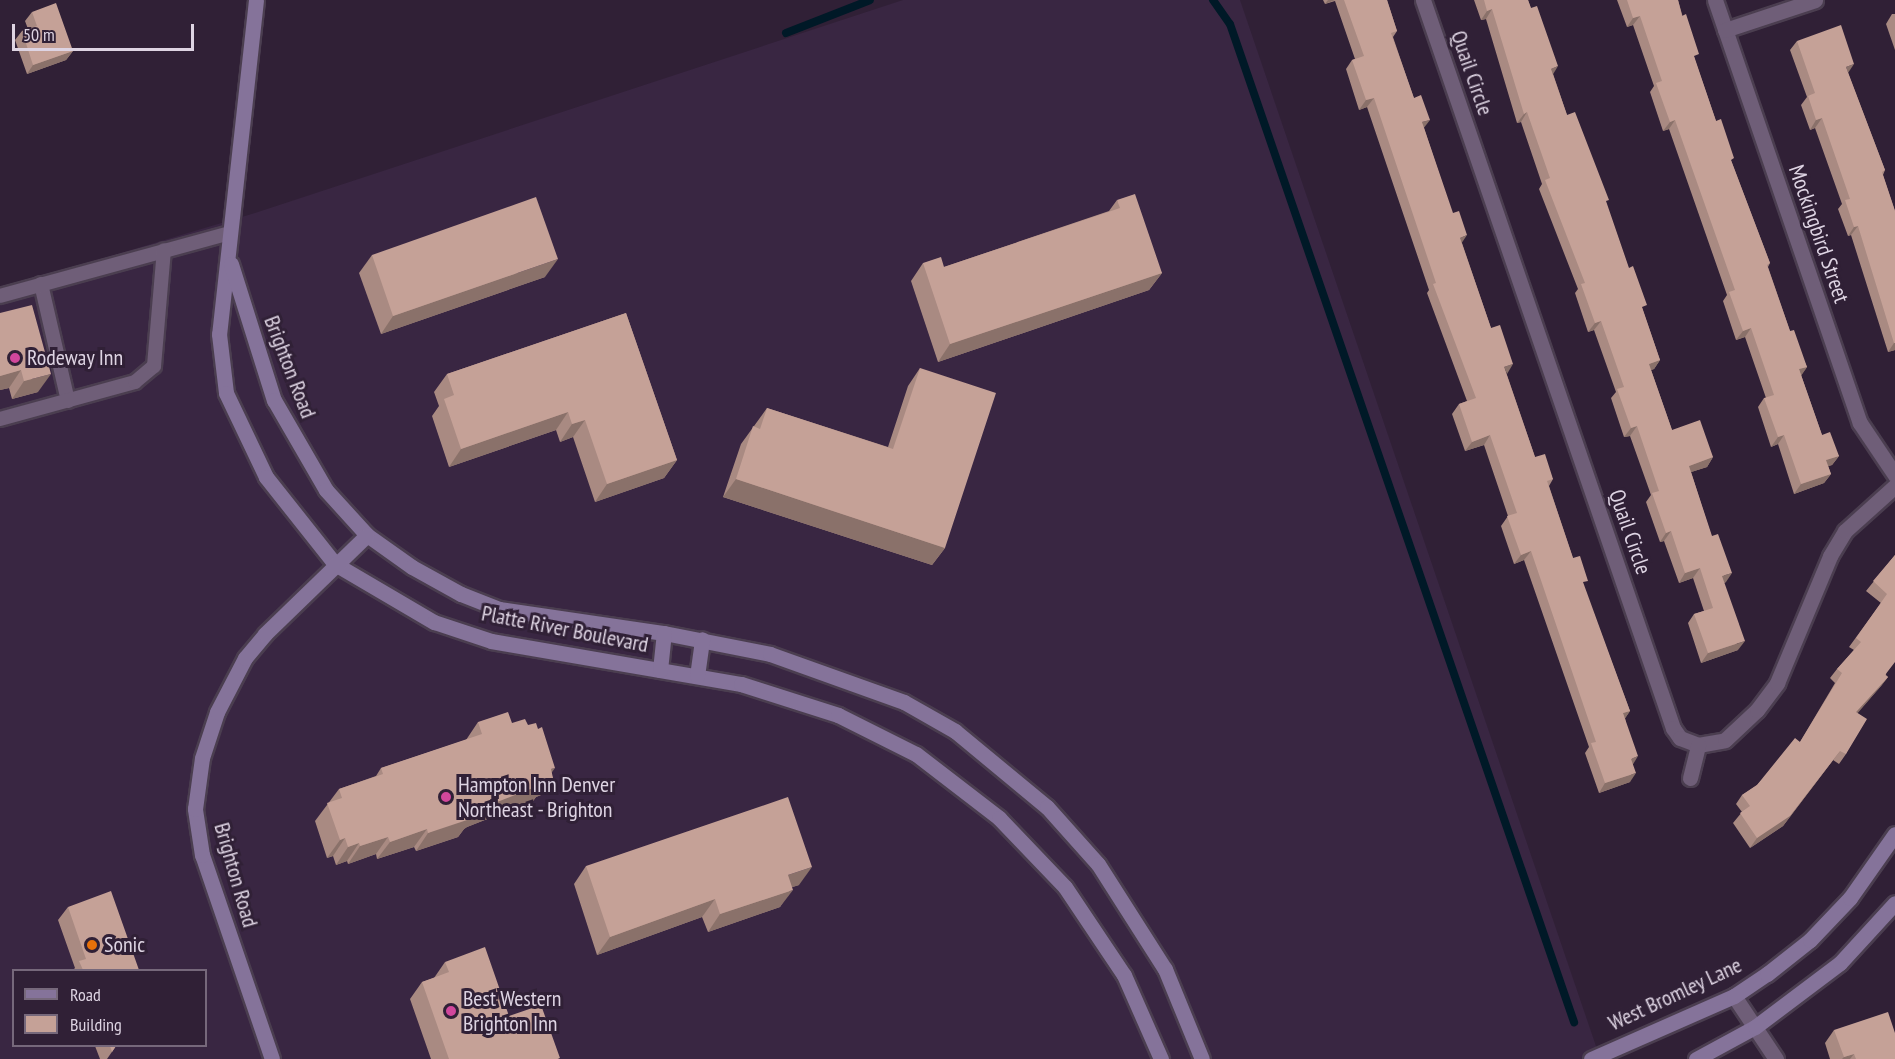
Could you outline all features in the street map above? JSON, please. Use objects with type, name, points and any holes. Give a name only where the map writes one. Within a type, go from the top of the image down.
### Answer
[{"type":"main road","name":"Brighton Road","points":[[256,0],[219,334],[226,393],[266,477],[335,564]]},
{"type":"main road","name":"Brighton Road","points":[[229,257],[274,400],[326,490],[367,535],[265,634],[245,658],[209,734],[197,786],[195,809],[202,855],[272,1059]]},
{"type":"main road","name":"Platte River Boulevard","points":[[367,535],[412,567],[460,594],[499,609],[702,639],[770,654],[904,702],[955,731],[1008,772],[1047,807],[1098,864],[1167,973],[1202,1059]]},
{"type":"main road","name":"Platte River Boulevard","points":[[335,564],[434,622],[491,641],[741,684],[838,715],[916,754],[979,801],[1046,864],[1080,907],[1124,975],[1161,1059]]},
{"type":"main road","name":"Platte River Boulevard","points":[[660,670],[664,633]]},
{"type":"main road","points":[[697,676],[702,639]]},
{"type":"main road","name":"West Bromley Lane","points":[[1591,1059],[1734,996],[1810,940],[1850,898],[1895,834]]},
{"type":"main road","points":[[1696,1059],[1755,1027],[1840,963],[1895,903]]},
{"type":"street","name":"Quail Circle","points":[[1423,0],[1673,728],[1686,743],[1698,745]]},
{"type":"street","name":"Mockingbird Street","points":[[1715,0],[1860,423],[1895,475]]},
{"type":"street","points":[[1725,30],[1815,0]]},
{"type":"street","points":[[1690,778],[1698,745],[1725,740],[1757,710],[1777,684],[1830,556],[1845,531],[1895,486]]},
{"type":"street","points":[[1734,996],[1776,1059]]},
{"type":"lane","points":[[0,296],[230,233]]},
{"type":"lane","points":[[0,419],[135,382],[154,366],[164,250]]},
{"type":"lane","points":[[41,284],[68,400]]},
{"type":"shaded area","points":[[903,0],[1240,0],[1599,1055],[1591,1059],[0,1059],[0,289],[255,213]]},
{"type":"building","points":[[1344,0],[1387,0],[1397,31],[1391,33],[1414,98],[1421,95],[1430,120],[1422,122],[1453,213],[1459,211],[1467,235],[1460,238],[1491,328],[1500,325],[1513,364],[1504,367],[1535,457],[1545,454],[1553,479],[1547,481],[1573,558],[1580,556],[1588,581],[1583,582],[1630,711],[1623,713],[1638,756],[1631,759],[1636,773],[1605,783],[1591,743],[1596,742],[1531,551],[1521,555],[1507,516],[1517,513],[1490,435],[1472,442],[1459,404],[1476,398],[1433,284],[1436,283],[1374,98],[1366,100],[1352,60],[1364,56]]},
{"type":"building","points":[[1484,0],[1528,0],[1531,8],[1537,6],[1558,66],[1551,69],[1567,115],[1575,112],[1609,200],[1606,201],[1629,268],[1633,266],[1647,305],[1642,307],[1660,360],[1649,364],[1672,430],[1700,420],[1713,457],[1689,466],[1712,536],[1718,534],[1732,573],[1722,576],[1745,641],[1708,653],[1694,614],[1713,608],[1700,568],[1685,573],[1671,531],[1666,533],[1652,493],[1659,491],[1637,426],[1631,428],[1617,389],[1624,387],[1601,321],[1595,323],[1581,284],[1585,283],[1545,180],[1550,178],[1527,112],[1524,114],[1492,9],[1487,11]]},
{"type":"building","points":[[1627,0],[1678,0],[1682,16],[1686,14],[1699,54],[1694,56],[1716,121],[1721,119],[1734,158],[1731,160],[1770,263],[1767,265],[1790,331],[1794,330],[1807,367],[1799,369],[1822,435],[1830,432],[1839,456],[1826,460],[1831,474],[1801,484],[1784,435],[1778,437],[1764,398],[1774,395],[1751,328],[1743,331],[1729,292],[1735,290],[1675,120],[1670,122],[1656,83],[1662,81],[1640,16],[1633,18]]},
{"type":"building","points":[[56,3],[73,51],[33,65],[22,31],[37,26],[32,12]]},
{"type":"building","points":[[1841,25],[1854,64],[1846,67],[1885,170],[1882,172],[1895,211],[1895,343],[1858,226],[1854,227],[1845,200],[1850,199],[1822,118],[1816,120],[1808,96],[1815,93],[1797,41]]},
{"type":"building","points":[[1135,194],[1162,273],[950,344],[923,263],[941,257],[944,267],[1120,208],[1117,200]]},
{"type":"building","points":[[536,197],[558,259],[393,316],[372,255]]},
{"type":"building","points":[[32,305],[51,374],[24,381],[21,370],[0,376],[0,313]]},
{"type":"building","points":[[626,313],[677,460],[607,484],[585,420],[572,424],[568,412],[461,449],[444,399],[454,395],[447,374]]},
{"type":"building","points":[[920,368],[996,393],[945,548],[736,479],[753,426],[760,429],[767,408],[893,449]]},
{"type":"building","points":[[1895,555],[1895,662],[1885,675],[1888,677],[1856,712],[1867,719],[1846,754],[1840,751],[1790,816],[1757,838],[1740,813],[1750,806],[1742,795],[1757,785],[1795,738],[1800,742],[1842,673],[1837,669],[1861,642],[1856,638],[1887,594],[1873,581]]},
{"type":"building","name":"Hampton Inn Denver Northeast - Brighton","points":[[508,712],[512,723],[525,719],[528,725],[536,723],[538,729],[542,727],[555,768],[551,769],[553,778],[544,780],[546,783],[479,809],[469,815],[470,819],[428,833],[427,829],[390,842],[388,837],[360,846],[359,843],[348,847],[345,838],[340,840],[327,803],[342,798],[339,789],[383,774],[381,768],[482,734],[478,722]]},
{"type":"building","points":[[788,797],[812,867],[788,875],[793,890],[720,914],[715,899],[610,937],[586,866]]},
{"type":"building","name":"Sonic","points":[[111,891],[139,969],[83,969],[79,961],[86,959],[68,907]]},
{"type":"building","name":"Best Western Brighton Inn","points":[[485,947],[509,1016],[541,1005],[560,1058],[449,1059],[422,982],[449,972],[445,962]]},
{"type":"building","points":[[1888,1012],[1895,1033],[1895,1059],[1856,1059],[1854,1054],[1844,1057],[1834,1030]]},
{"type":"waterway","points":[[786,33],[870,0]]},
{"type":"waterway","points":[[1213,0],[1230,24],[1574,1022]]},
{"type":"place","name":"Rodeway Inn","points":[[15,358]]},
{"type":"place","name":"Hampton Inn Denver Northeast - Brighton","points":[[446,797]]},
{"type":"place","name":"Sonic","points":[[92,945]]},
{"type":"place","name":"Best Western Brighton Inn","points":[[451,1011]]}]
